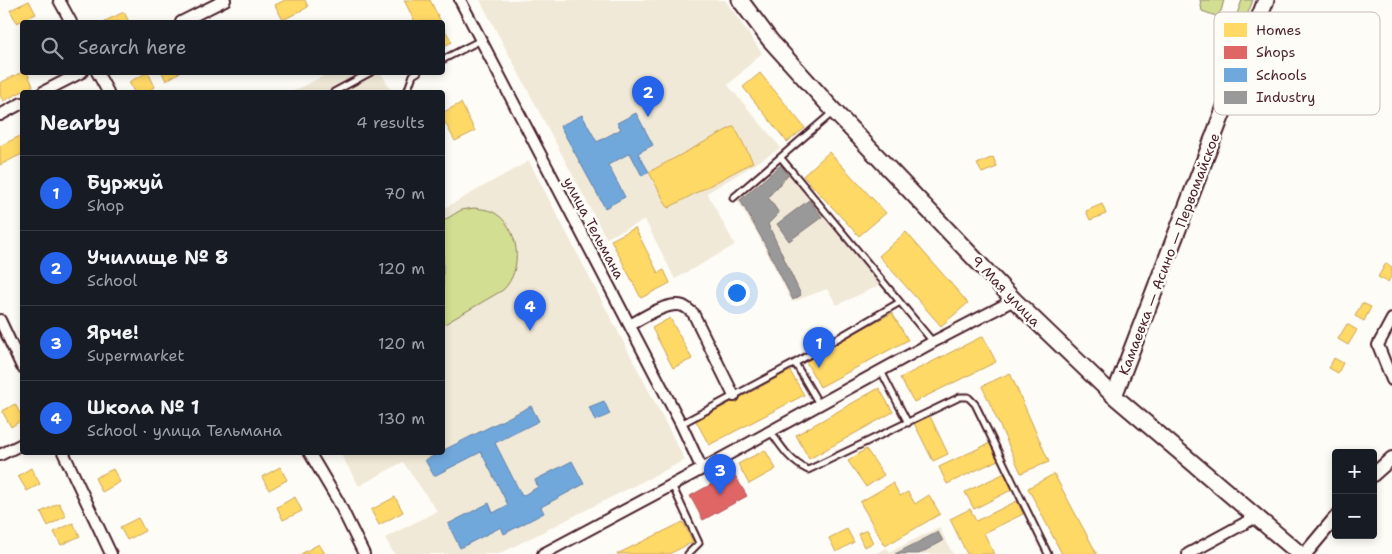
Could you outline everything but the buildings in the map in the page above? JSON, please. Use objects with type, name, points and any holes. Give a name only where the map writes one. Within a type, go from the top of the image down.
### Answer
[{"type":"main road","name":"9 Мая улица","points":[[740,0],[770,40],[834,111],[1014,300],[1114,396],[1300,554]]},
{"type":"main road","name":"Камаевка — Асино — Первомайское","points":[[1261,12],[1266,0]]},
{"type":"main road","name":"Камаевка — Асино — Первомайское","points":[[1114,396],[1222,115]]},
{"type":"street","points":[[59,0],[70,20]]},
{"type":"street","points":[[185,20],[225,0]]},
{"type":"street","name":"улица Тельмана","points":[[460,0],[682,424],[702,469]]},
{"type":"street","points":[[47,90],[76,75]]},
{"type":"street","points":[[99,75],[107,90]]},
{"type":"street","points":[[0,115],[20,104]]},
{"type":"street","points":[[543,554],[1014,300]]},
{"type":"street","points":[[630,325],[668,307],[682,306],[693,314],[734,396]]},
{"type":"street","points":[[1392,319],[1378,345],[1392,380]]},
{"type":"street","points":[[0,320],[20,363]]},
{"type":"street","points":[[0,456],[20,445]]},
{"type":"street","points":[[64,455],[111,554]]},
{"type":"street","points":[[312,455],[338,501],[364,554]]},
{"type":"street","points":[[1377,471],[1392,458]]},
{"type":"street","points":[[1188,554],[1256,517]]},
{"type":"street","points":[[1305,554],[1332,522]]},
{"type":"lane","points":[[445,58],[481,40]]},
{"type":"lane","points":[[338,90],[365,75]]},
{"type":"lane","points":[[408,90],[415,75]]},
{"type":"lane","points":[[733,198],[834,111]]},
{"type":"lane","points":[[781,158],[933,342]]},
{"type":"lane","points":[[682,424],[795,363],[900,302]]},
{"type":"lane","points":[[795,363],[819,404]]},
{"type":"lane","points":[[881,372],[908,423]]},
{"type":"lane","points":[[771,432],[786,454],[796,464],[808,470],[960,397],[968,397],[975,404],[1045,553]]},
{"type":"lane","points":[[672,485],[699,543],[688,554]]},
{"type":"shaded area","points":[[480,0],[725,0],[762,53],[728,85],[781,148],[707,193],[735,245],[675,279],[645,220],[606,238]]},
{"type":"shaded area","points":[[325,75],[382,75],[391,90],[296,90]]},
{"type":"shaded area","points":[[529,161],[685,460],[499,554],[394,554],[385,538],[437,511],[403,462],[359,486],[341,455],[445,455],[445,208]]},
{"type":"shaded area","points":[[781,163],[882,284],[837,305],[827,289],[792,302],[758,235],[737,200]]},
{"type":"shaded area","points":[[939,527],[953,554],[874,554],[887,548],[890,552]]},
{"type":"green space","points":[[1200,0],[1224,0],[1221,11],[1214,12],[1214,15],[1202,11]]},
{"type":"green space","points":[[1242,0],[1253,0],[1248,12],[1238,12]]},
{"type":"green space","points":[[474,208],[486,210],[493,212],[502,219],[509,227],[514,238],[516,260],[510,281],[503,290],[445,324],[445,220],[461,210]]},
{"type":"place","name":"Училище № 8","points":[[648,117]]},
{"type":"place","name":"Школа № 1","points":[[530,331]]},
{"type":"place","name":"Буржуй","points":[[819,368]]},
{"type":"place","name":"Ярче!","points":[[720,495]]}]
